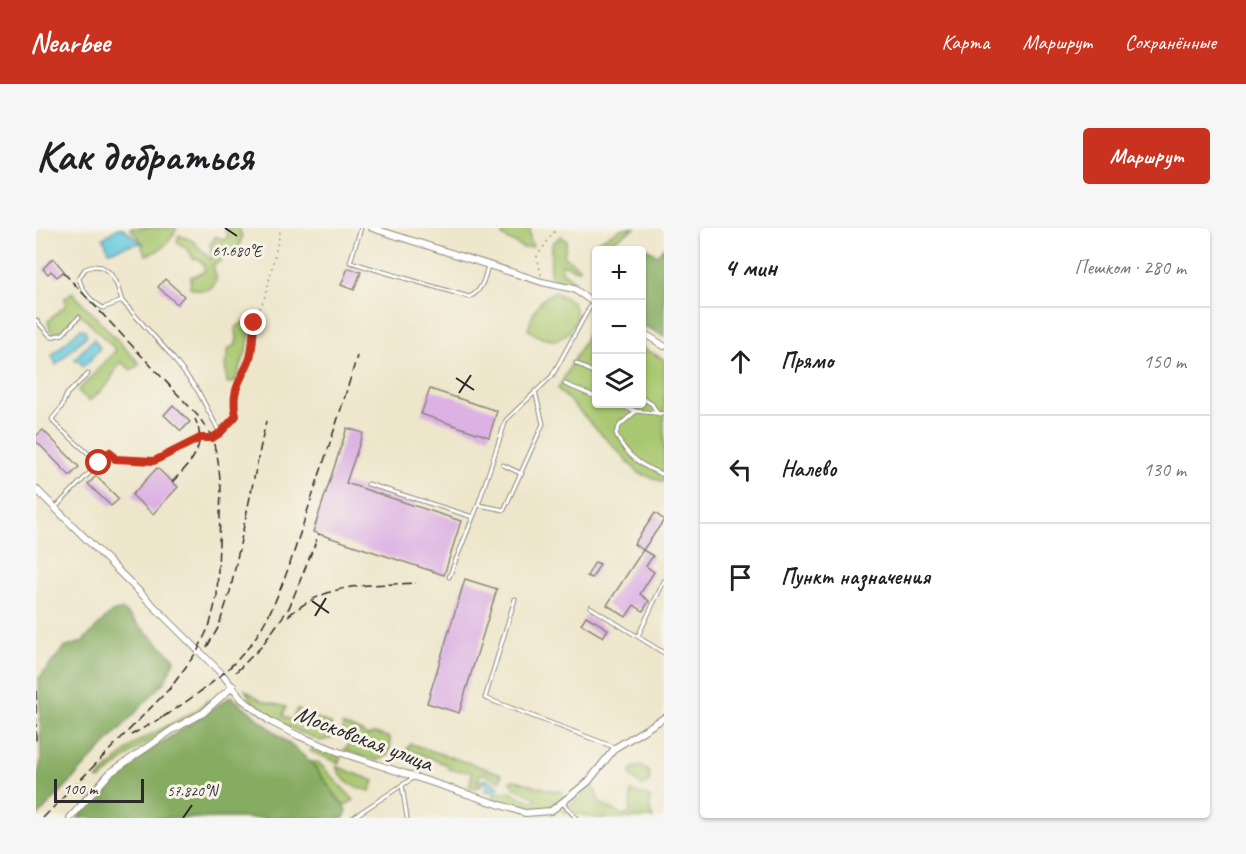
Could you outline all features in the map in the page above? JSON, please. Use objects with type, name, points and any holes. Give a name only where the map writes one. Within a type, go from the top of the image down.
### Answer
[{"type":"street","points":[[372,228],[542,282],[574,289],[592,301]]},
{"type":"street","points":[[646,335],[664,346]]},
{"type":"street","name":"Московская улица","points":[[36,489],[233,686],[242,699],[271,722],[339,752],[525,813],[551,812],[588,782],[615,748],[664,718]]},
{"type":"street","points":[[70,818],[110,772],[172,730],[203,713],[233,686]]},
{"type":"lane","points":[[361,228],[350,262],[469,297],[476,294],[489,265]]},
{"type":"lane","points":[[122,300],[103,308],[81,288],[79,278],[85,269],[94,266],[102,267],[110,273],[122,300],[170,354],[198,392],[220,433]]},
{"type":"lane","points":[[449,577],[478,504],[506,420],[552,376],[592,308]]},
{"type":"lane","points":[[36,320],[51,337],[63,334],[79,317]]},
{"type":"lane","points":[[576,363],[592,371]]},
{"type":"lane","points":[[88,374],[67,394],[61,408],[52,419],[99,463]]},
{"type":"lane","points":[[565,384],[592,394]]},
{"type":"lane","points":[[478,504],[504,510],[543,424],[535,391]]},
{"type":"lane","points":[[646,400],[652,404],[658,413]]},
{"type":"lane","points":[[627,408],[664,414]]},
{"type":"lane","points":[[636,411],[620,425],[616,433],[617,437],[635,460],[650,470],[664,475]]},
{"type":"lane","points":[[55,508],[110,452],[115,459],[154,461],[200,438],[212,438],[236,416]]},
{"type":"lane","points":[[503,465],[522,474]]},
{"type":"lane","points":[[368,484],[473,517]]},
{"type":"lane","points":[[638,636],[664,581]]},
{"type":"lane","points":[[515,598],[485,698],[615,748]]},
{"type":"lane","points":[[590,607],[664,653]]},
{"type":"lane","points":[[352,818],[415,777]]},
{"type":"lane","points":[[402,785],[407,818]]},
{"type":"lane","points":[[562,802],[576,818]]},
{"type":"path","points":[[236,416],[233,402],[240,375],[250,360],[254,323],[266,294],[281,228]]},
{"type":"path","points":[[542,282],[537,256],[558,228]]},
{"type":"green space","points":[[130,228],[177,228],[165,245],[146,255],[142,248],[144,244]]},
{"type":"green space","points":[[225,228],[239,228],[242,237],[237,253],[227,253],[224,259],[213,265],[216,278],[212,287],[201,290],[190,287],[191,277],[204,272],[204,265],[199,259],[193,259],[189,250],[177,243],[179,235],[193,241],[210,259],[212,258],[210,245],[216,236],[223,240],[228,237]]},
{"type":"green space","points":[[505,228],[530,228],[533,247],[523,248],[502,236]]},
{"type":"green space","points":[[623,228],[635,228],[604,246],[592,244]]},
{"type":"green space","points":[[561,236],[567,241],[564,256],[580,268],[576,270],[563,264],[561,270],[575,281],[557,281],[550,275],[552,244]]},
{"type":"green space","points":[[664,247],[664,336],[646,327],[646,248],[657,255]]},
{"type":"green space","points":[[72,292],[140,364],[131,370],[121,362],[107,385],[89,401],[78,391],[116,350],[80,314],[60,331],[54,333],[50,330],[48,321],[66,305],[65,298]]},
{"type":"green space","points":[[554,292],[573,302],[577,318],[569,332],[556,341],[542,338],[528,330],[536,308]]},
{"type":"green space","points":[[254,315],[247,349],[235,382],[227,383],[225,365],[229,348],[236,345],[235,328]]},
{"type":"green space","points":[[592,327],[592,408],[646,408],[646,350],[664,359],[664,482],[639,473],[558,389]]},
{"type":"green space","points":[[122,609],[175,659],[165,681],[36,818],[36,783],[41,761],[39,678],[64,648],[82,642],[112,612]]},
{"type":"green space","points":[[245,690],[263,701],[286,707],[283,716],[292,720],[297,709],[331,724],[333,738],[321,741],[277,722],[258,708]]},
{"type":"green space","points":[[231,696],[311,762],[347,811],[344,818],[78,818],[110,782],[129,766]]},
{"type":"green space","points":[[208,700],[211,703],[199,713],[138,748],[100,780],[97,779],[135,743],[197,710]]},
{"type":"green space","points":[[342,725],[367,736],[376,733],[390,738],[390,753],[378,761],[344,750],[353,740],[344,734]]},
{"type":"green space","points":[[411,744],[502,774],[500,781],[482,773],[477,781],[482,786],[469,789],[472,772],[448,769],[448,765],[407,749]]},
{"type":"green space","points":[[314,747],[341,757],[339,763],[310,751]]},
{"type":"green space","points":[[311,762],[318,762],[354,800],[344,806]]},
{"type":"green space","points":[[336,766],[374,781],[370,791],[349,783],[342,777]]},
{"type":"green space","points":[[643,766],[650,774],[649,783],[643,786],[630,774],[633,768]]},
{"type":"green space","points":[[515,780],[561,791],[565,798],[549,808],[538,811],[492,799],[494,795],[508,791],[530,801],[537,800],[515,788],[510,781]]},
{"type":"green space","points":[[593,786],[600,803],[625,816],[630,812],[631,791],[650,797],[653,818],[597,818],[563,811]]},
{"type":"water","points":[[118,228],[123,228],[143,244],[109,251],[103,238]]},
{"type":"water","points":[[80,329],[85,330],[87,335],[56,365],[52,355]]},
{"type":"water","points":[[94,339],[100,348],[83,366],[75,358]]},
{"type":"water","points":[[486,779],[495,783],[499,788],[496,793],[485,791],[487,785],[480,781]]},
{"type":"building","points":[[53,258],[64,271],[57,277],[51,271],[48,274],[43,269]]},
{"type":"building","points":[[348,268],[361,272],[354,290],[341,285]]},
{"type":"building","points":[[165,279],[184,296],[177,304],[158,287]]},
{"type":"building","points":[[430,389],[497,411],[489,437],[421,414]]},
{"type":"building","points":[[173,405],[190,422],[181,431],[164,415]]},
{"type":"building","points":[[347,428],[363,433],[346,483],[461,521],[444,575],[313,532]]},
{"type":"building","points":[[43,430],[79,467],[70,476],[36,441],[36,436]]},
{"type":"building","points":[[157,468],[178,487],[153,514],[132,495]]},
{"type":"building","points":[[96,476],[119,499],[111,506],[88,484]]},
{"type":"building","points":[[655,513],[664,520],[643,550],[634,544]]},
{"type":"building","points":[[643,550],[653,556],[646,566],[654,572],[640,594],[649,601],[643,611],[634,605],[626,617],[607,605]]},
{"type":"building","points":[[595,562],[600,564],[592,578],[587,576]]},
{"type":"building","points":[[465,579],[497,589],[459,713],[427,703]]},
{"type":"building","points":[[586,616],[608,629],[603,637],[581,624]]},
{"type":"railway","points":[[63,272],[199,417],[212,437],[218,460],[221,489],[217,596],[210,624],[198,650],[169,690]]},
{"type":"railway","points":[[163,717],[199,693],[232,665],[251,644],[270,613],[291,561],[357,356]]},
{"type":"railway","points":[[172,482],[191,461],[198,446],[199,438],[195,419]]},
{"type":"railway","points":[[207,647],[218,628],[230,592],[266,421]]},
{"type":"railway","points":[[236,672],[261,647],[289,608],[319,534]]},
{"type":"railway","points":[[288,616],[319,596],[334,591],[364,586],[416,583]]},
{"type":"railway","points":[[43,818],[173,685]]},
{"type":"railway","points":[[36,691],[36,741]]},
{"type":"railway","points":[[131,735],[170,713]]},
{"type":"route","points":[[99,463],[110,452],[115,459],[154,461],[200,438],[212,438],[220,433],[236,416],[233,402],[240,375],[250,360],[254,323]]}]
